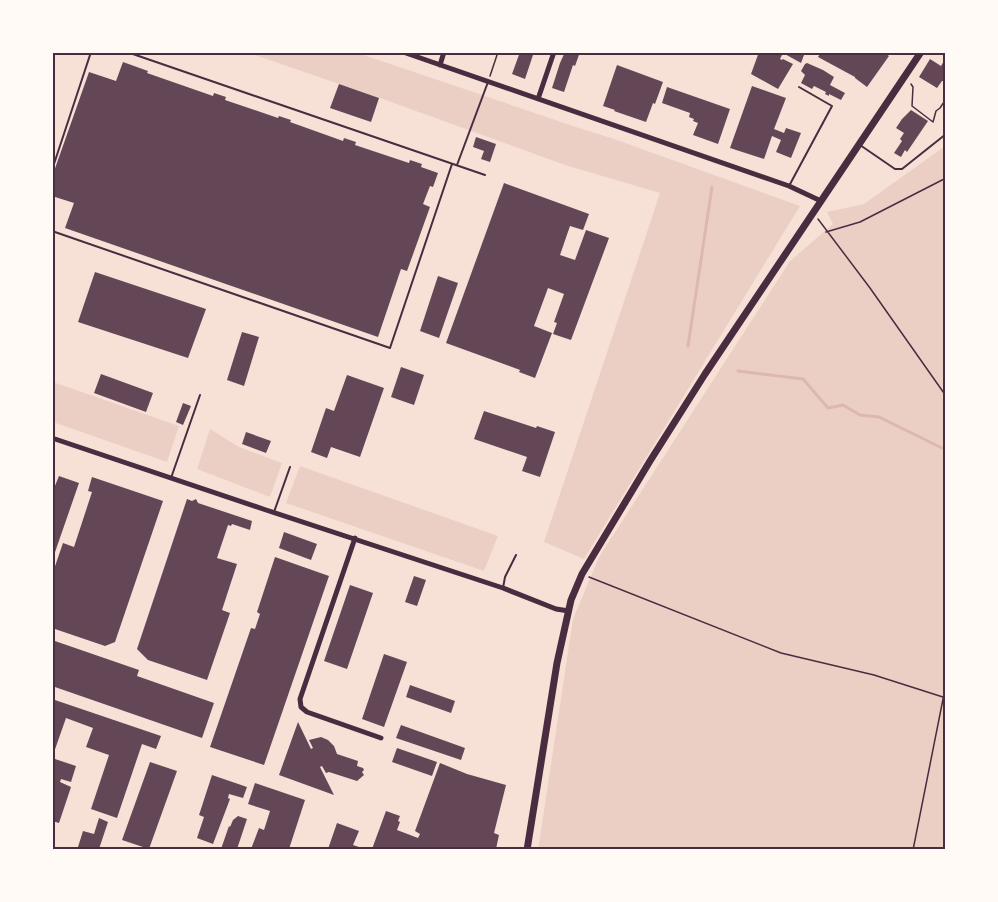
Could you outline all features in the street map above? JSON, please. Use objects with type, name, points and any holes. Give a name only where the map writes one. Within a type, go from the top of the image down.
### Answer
[{"type":"main road","points":[[527,849],[553,685],[568,611],[582,574],[699,384],[921,52]]},
{"type":"street","points":[[403,52],[789,186],[821,201]]},
{"type":"street","points":[[440,66],[444,52]]},
{"type":"street","points":[[538,99],[554,52]]},
{"type":"street","points":[[52,438],[503,588],[556,609],[568,611]]},
{"type":"street","points":[[355,538],[300,699],[301,707],[307,712],[381,738]]},
{"type":"lane","points":[[52,170],[91,52]]},
{"type":"lane","points":[[127,52],[485,175]]},
{"type":"lane","points":[[457,165],[488,82]]},
{"type":"lane","points":[[789,186],[832,106],[799,87]]},
{"type":"lane","points":[[860,145],[895,169],[902,169],[945,134]]},
{"type":"lane","points":[[52,231],[390,348],[452,164]]},
{"type":"lane","points":[[171,478],[200,395]]},
{"type":"lane","points":[[274,512],[290,467]]},
{"type":"lane","points":[[503,588],[505,578],[516,555]]},
{"type":"path","points":[[488,82],[498,52]]},
{"type":"path","points":[[906,75],[913,87],[912,106],[933,122],[937,110],[945,99],[945,94]]},
{"type":"path","points":[[826,232],[860,222],[945,178]]},
{"type":"path","points":[[813,213],[870,288],[945,396]]},
{"type":"path","points":[[582,574],[781,653],[874,675],[945,698]]},
{"type":"path","points":[[913,849],[945,684]]},
{"type":"shaded area","points":[[249,53],[358,53],[617,140],[800,206],[584,559],[544,542],[660,193],[565,165]]},
{"type":"shaded area","points":[[945,146],[945,849],[538,850],[573,619],[599,557],[790,261],[833,224],[827,212],[864,204]]},
{"type":"shaded area","points":[[53,382],[179,426],[167,462],[53,422]]},
{"type":"shaded area","points":[[210,429],[239,447],[282,463],[270,497],[197,469]]},
{"type":"shaded area","points":[[300,466],[498,536],[484,571],[286,503]]},
{"type":"building","points":[[520,52],[535,52],[525,79],[512,74]]},
{"type":"building","points":[[565,52],[580,52],[564,92],[552,88]]},
{"type":"building","points":[[759,52],[799,52],[804,55],[801,63],[783,53],[780,59],[793,64],[778,89],[751,74]]},
{"type":"building","points":[[821,52],[883,52],[889,56],[867,87],[855,77],[818,57]]},
{"type":"building","points":[[930,59],[941,66],[945,59],[945,81],[942,81],[937,88],[919,77]]},
{"type":"building","points":[[123,62],[148,71],[147,73],[213,96],[214,93],[226,97],[225,100],[278,118],[279,116],[291,120],[290,122],[343,141],[344,138],[356,142],[355,145],[409,163],[410,160],[422,164],[421,167],[438,173],[423,204],[430,207],[407,271],[401,269],[378,337],[65,228],[74,203],[52,196],[52,177],[89,72],[116,81]]},
{"type":"building","points":[[807,63],[834,77],[830,85],[845,93],[841,100],[825,94],[826,92],[814,86],[812,89],[801,83],[805,75],[801,71]]},
{"type":"building","points":[[617,65],[663,82],[646,122],[603,106]]},
{"type":"building","points":[[339,84],[379,98],[371,122],[330,108]]},
{"type":"building","points":[[752,86],[786,98],[774,129],[784,133],[786,128],[801,133],[791,158],[776,152],[781,140],[772,136],[764,159],[730,148]]},
{"type":"building","points":[[667,87],[730,109],[718,144],[693,135],[698,123],[689,117],[690,113],[662,103]]},
{"type":"building","points":[[911,110],[928,121],[907,152],[905,150],[901,157],[894,153],[904,133],[896,128]]},
{"type":"building","points":[[476,137],[496,144],[490,162],[481,159],[484,151],[473,147]]},
{"type":"building","points":[[504,183],[589,214],[583,230],[570,226],[560,255],[575,260],[586,230],[609,238],[571,340],[553,334],[557,323],[554,322],[564,294],[548,288],[534,326],[552,333],[535,378],[519,372],[520,370],[446,343]]},
{"type":"building","points":[[95,272],[206,309],[188,358],[78,322]]},
{"type":"building","points":[[438,276],[458,283],[439,338],[420,331]]},
{"type":"building","points":[[242,332],[259,337],[244,386],[227,380]]},
{"type":"building","points":[[401,367],[424,375],[414,405],[391,397]]},
{"type":"building","points":[[101,374],[153,393],[146,412],[94,393]]},
{"type":"building","points":[[347,375],[384,388],[360,457],[331,447],[327,458],[311,452],[326,408],[334,411]]},
{"type":"building","points":[[183,403],[191,406],[183,425],[176,422]]},
{"type":"building","points":[[484,411],[555,432],[540,477],[522,471],[527,457],[474,439]]},
{"type":"building","points":[[246,432],[271,441],[266,453],[242,444]]},
{"type":"building","points":[[59,476],[79,483],[53,558],[52,493]]},
{"type":"building","points":[[92,477],[163,501],[115,642],[105,646],[52,628],[54,604],[52,604],[52,575],[63,543],[74,547],[92,492],[88,491]]},
{"type":"building","points":[[187,499],[192,501],[196,499],[198,503],[252,521],[250,530],[232,524],[228,525],[217,558],[237,564],[222,610],[230,613],[207,680],[148,660],[137,649]]},
{"type":"building","points":[[284,532],[317,544],[311,560],[279,548]]},
{"type":"building","points":[[275,557],[329,576],[264,765],[210,747],[251,628],[255,629],[260,614],[257,612]]},
{"type":"building","points":[[414,576],[426,580],[417,606],[405,602]]},
{"type":"building","points":[[350,585],[373,593],[347,669],[324,661]]},
{"type":"building","points":[[52,640],[139,670],[137,676],[214,703],[202,738],[52,686]]},
{"type":"building","points":[[384,654],[407,662],[384,727],[362,719]]},
{"type":"building","points":[[410,685],[455,701],[451,713],[406,697]]},
{"type":"building","points":[[52,699],[161,736],[156,749],[142,744],[117,818],[91,809],[109,755],[86,747],[93,728],[66,718],[52,758]]},
{"type":"building","points":[[298,722],[311,749],[313,748],[309,740],[321,737],[328,740],[334,746],[337,754],[358,761],[357,766],[363,768],[364,775],[357,781],[326,773],[322,766],[320,767],[334,795],[279,775]]},
{"type":"building","points":[[401,725],[465,748],[461,760],[396,738]]},
{"type":"building","points":[[397,748],[437,762],[432,776],[392,762]]},
{"type":"building","points":[[52,758],[76,766],[71,782],[61,779],[60,782],[71,787],[59,823],[52,821]]},
{"type":"building","points":[[150,762],[177,771],[149,849],[122,840]]},
{"type":"building","points":[[440,763],[467,774],[506,785],[494,833],[499,835],[496,849],[372,849],[386,811],[400,816],[397,830],[418,838],[420,834],[415,831]]},
{"type":"building","points":[[212,775],[247,787],[243,798],[229,794],[230,799],[213,844],[197,838],[204,817],[199,815]]},
{"type":"building","points":[[255,783],[305,800],[289,849],[251,849],[259,828],[264,830],[270,811],[248,804]]},
{"type":"building","points":[[238,816],[247,819],[237,849],[221,849],[229,826]]},
{"type":"building","points":[[99,818],[108,822],[99,849],[78,847],[83,831],[94,834]]},
{"type":"building","points":[[337,823],[359,831],[353,845],[365,849],[328,849]]},
{"type":"waterway","points":[[688,346],[712,187]]},
{"type":"waterway","points":[[738,371],[803,379],[828,408],[843,405],[860,415],[879,417],[946,450]]}]
